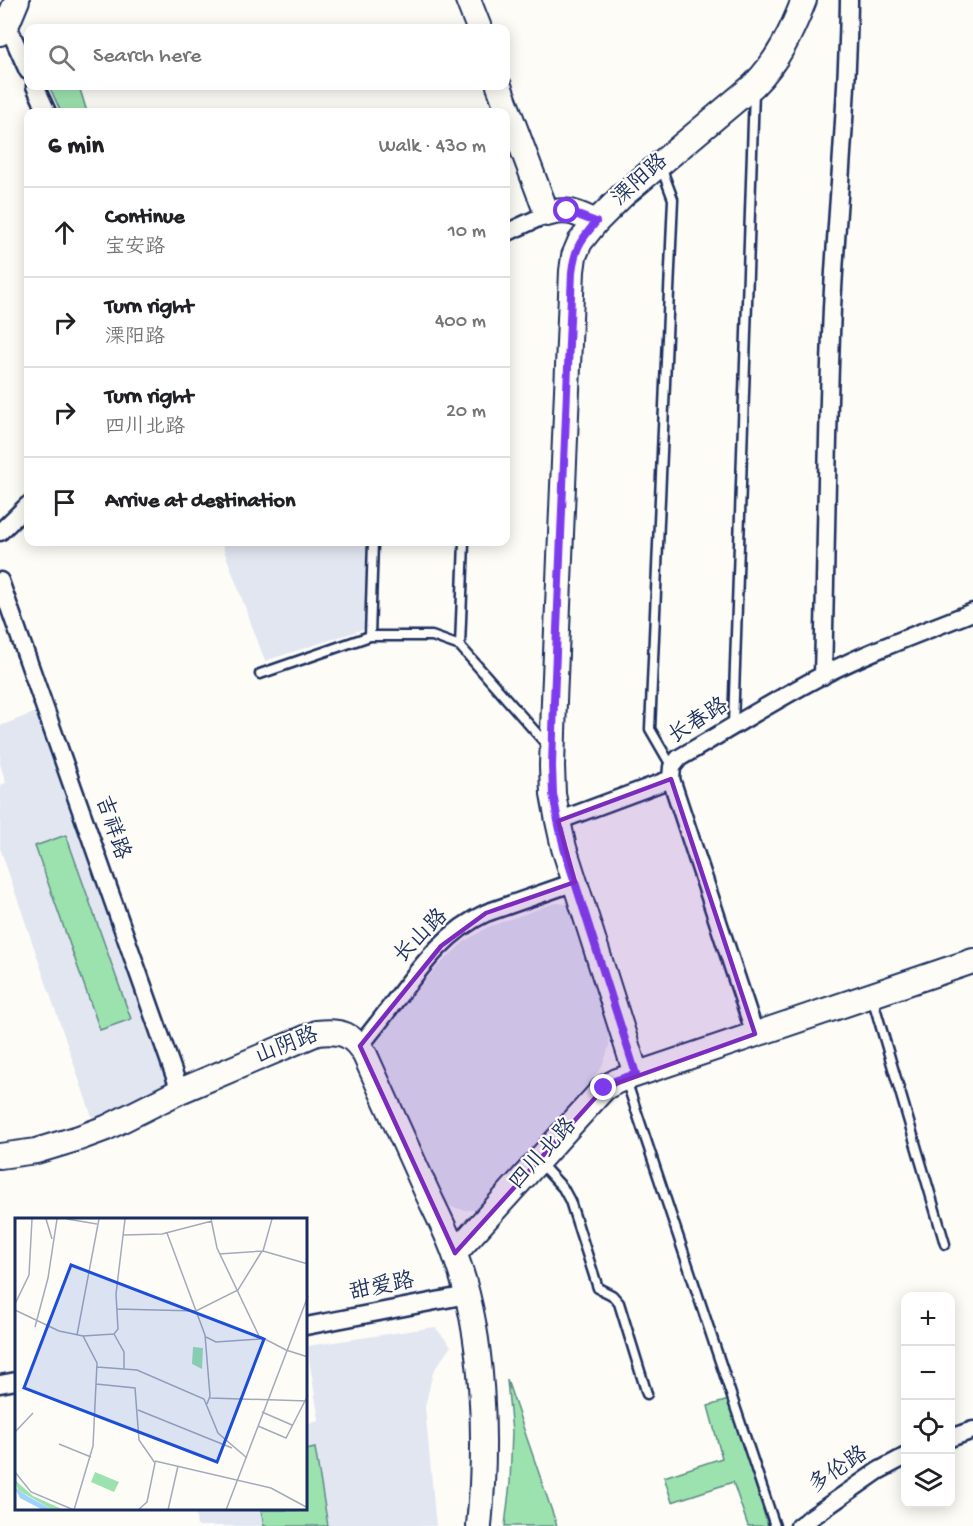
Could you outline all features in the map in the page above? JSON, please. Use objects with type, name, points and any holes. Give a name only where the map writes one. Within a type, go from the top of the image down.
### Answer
[{"type":"street","points":[[17,0],[3,28],[24,64]]},
{"type":"street","points":[[468,0],[477,24]]},
{"type":"street","name":"溧阳路","points":[[631,1076],[558,821],[553,794],[552,751],[574,256],[580,242],[596,222],[623,195],[768,71],[782,50],[804,0]]},
{"type":"street","points":[[823,676],[832,310],[847,71],[849,0]]},
{"type":"street","points":[[37,90],[45,108]]},
{"type":"street","points":[[500,90],[507,108]]},
{"type":"street","points":[[510,115],[547,214]]},
{"type":"street","points":[[510,231],[555,211],[567,211],[596,222]]},
{"type":"street","points":[[0,532],[24,508]]},
{"type":"street","name":"吉祥路","points":[[0,581],[180,1090]]},
{"type":"street","name":"长春路","points":[[755,1034],[671,773],[679,758],[793,691],[881,648],[973,612]]},
{"type":"street","points":[[558,821],[671,773]]},
{"type":"street","name":"长山路","points":[[360,1046],[417,972],[458,930],[486,913],[575,882]]},
{"type":"street","name":"四川北路","points":[[455,1253],[604,1088],[617,1080],[973,961]]},
{"type":"street","name":"山阴路","points":[[0,1156],[36,1151],[106,1128],[180,1090],[317,1033],[328,1031],[346,1035],[360,1046]]},
{"type":"street","points":[[360,1046],[455,1253],[467,1295],[482,1393],[479,1526]]},
{"type":"street","name":"甜爱路","points":[[308,1326],[467,1295]]},
{"type":"street","points":[[0,1384],[15,1381]]},
{"type":"street","points":[[955,1437],[973,1430]]},
{"type":"street","name":"多伦路","points":[[799,1526],[868,1477],[901,1459]]},
{"type":"lane","points":[[733,727],[754,85]]},
{"type":"lane","points":[[660,164],[673,199],[650,729],[671,773]]},
{"type":"lane","points":[[369,636],[373,546]]},
{"type":"lane","points":[[460,646],[464,546]]},
{"type":"lane","points":[[260,674],[369,636],[432,636],[460,646],[552,751]]},
{"type":"lane","points":[[872,995],[945,1244]]},
{"type":"lane","points":[[631,1076],[775,1526]]},
{"type":"lane","points":[[538,1161],[563,1188],[570,1201],[598,1288],[612,1295],[619,1303],[647,1394]]},
{"type":"highlighted area","points":[[671,779],[755,1034],[604,1088],[455,1253],[360,1046],[441,946],[486,913],[575,882],[558,821]]},
{"type":"shaded area","points":[[222,546],[369,546],[367,628],[265,661]]},
{"type":"shaded area","points":[[41,710],[171,1086],[94,1123],[0,848],[0,785],[6,783],[0,764],[0,726]]},
{"type":"shaded area","points":[[558,903],[566,904],[572,910],[609,1032],[606,1056],[601,1068],[485,1205],[475,1210],[452,1207],[438,1196],[373,1058],[374,1046],[415,992],[464,942],[488,927]]},
{"type":"shaded area","points":[[435,1327],[451,1346],[433,1372],[425,1407],[436,1526],[197,1526],[195,1511],[308,1511],[308,1424],[319,1421],[308,1346]]},
{"type":"green space","points":[[51,90],[80,90],[86,108],[59,108]]},
{"type":"green space","points":[[66,835],[131,1019],[100,1030],[35,846]]},
{"type":"green space","points":[[507,1380],[557,1526],[505,1526],[512,1432]]},
{"type":"green space","points":[[729,1400],[768,1526],[748,1526],[733,1482],[672,1502],[664,1477],[722,1458],[708,1406]]},
{"type":"green space","points":[[315,1448],[328,1526],[264,1526],[261,1511],[308,1511],[308,1450]]},
{"type":"route","points":[[567,211],[596,222],[580,242],[574,256],[572,272],[554,701],[553,794],[564,848],[636,1074],[617,1080],[604,1088]]}]
